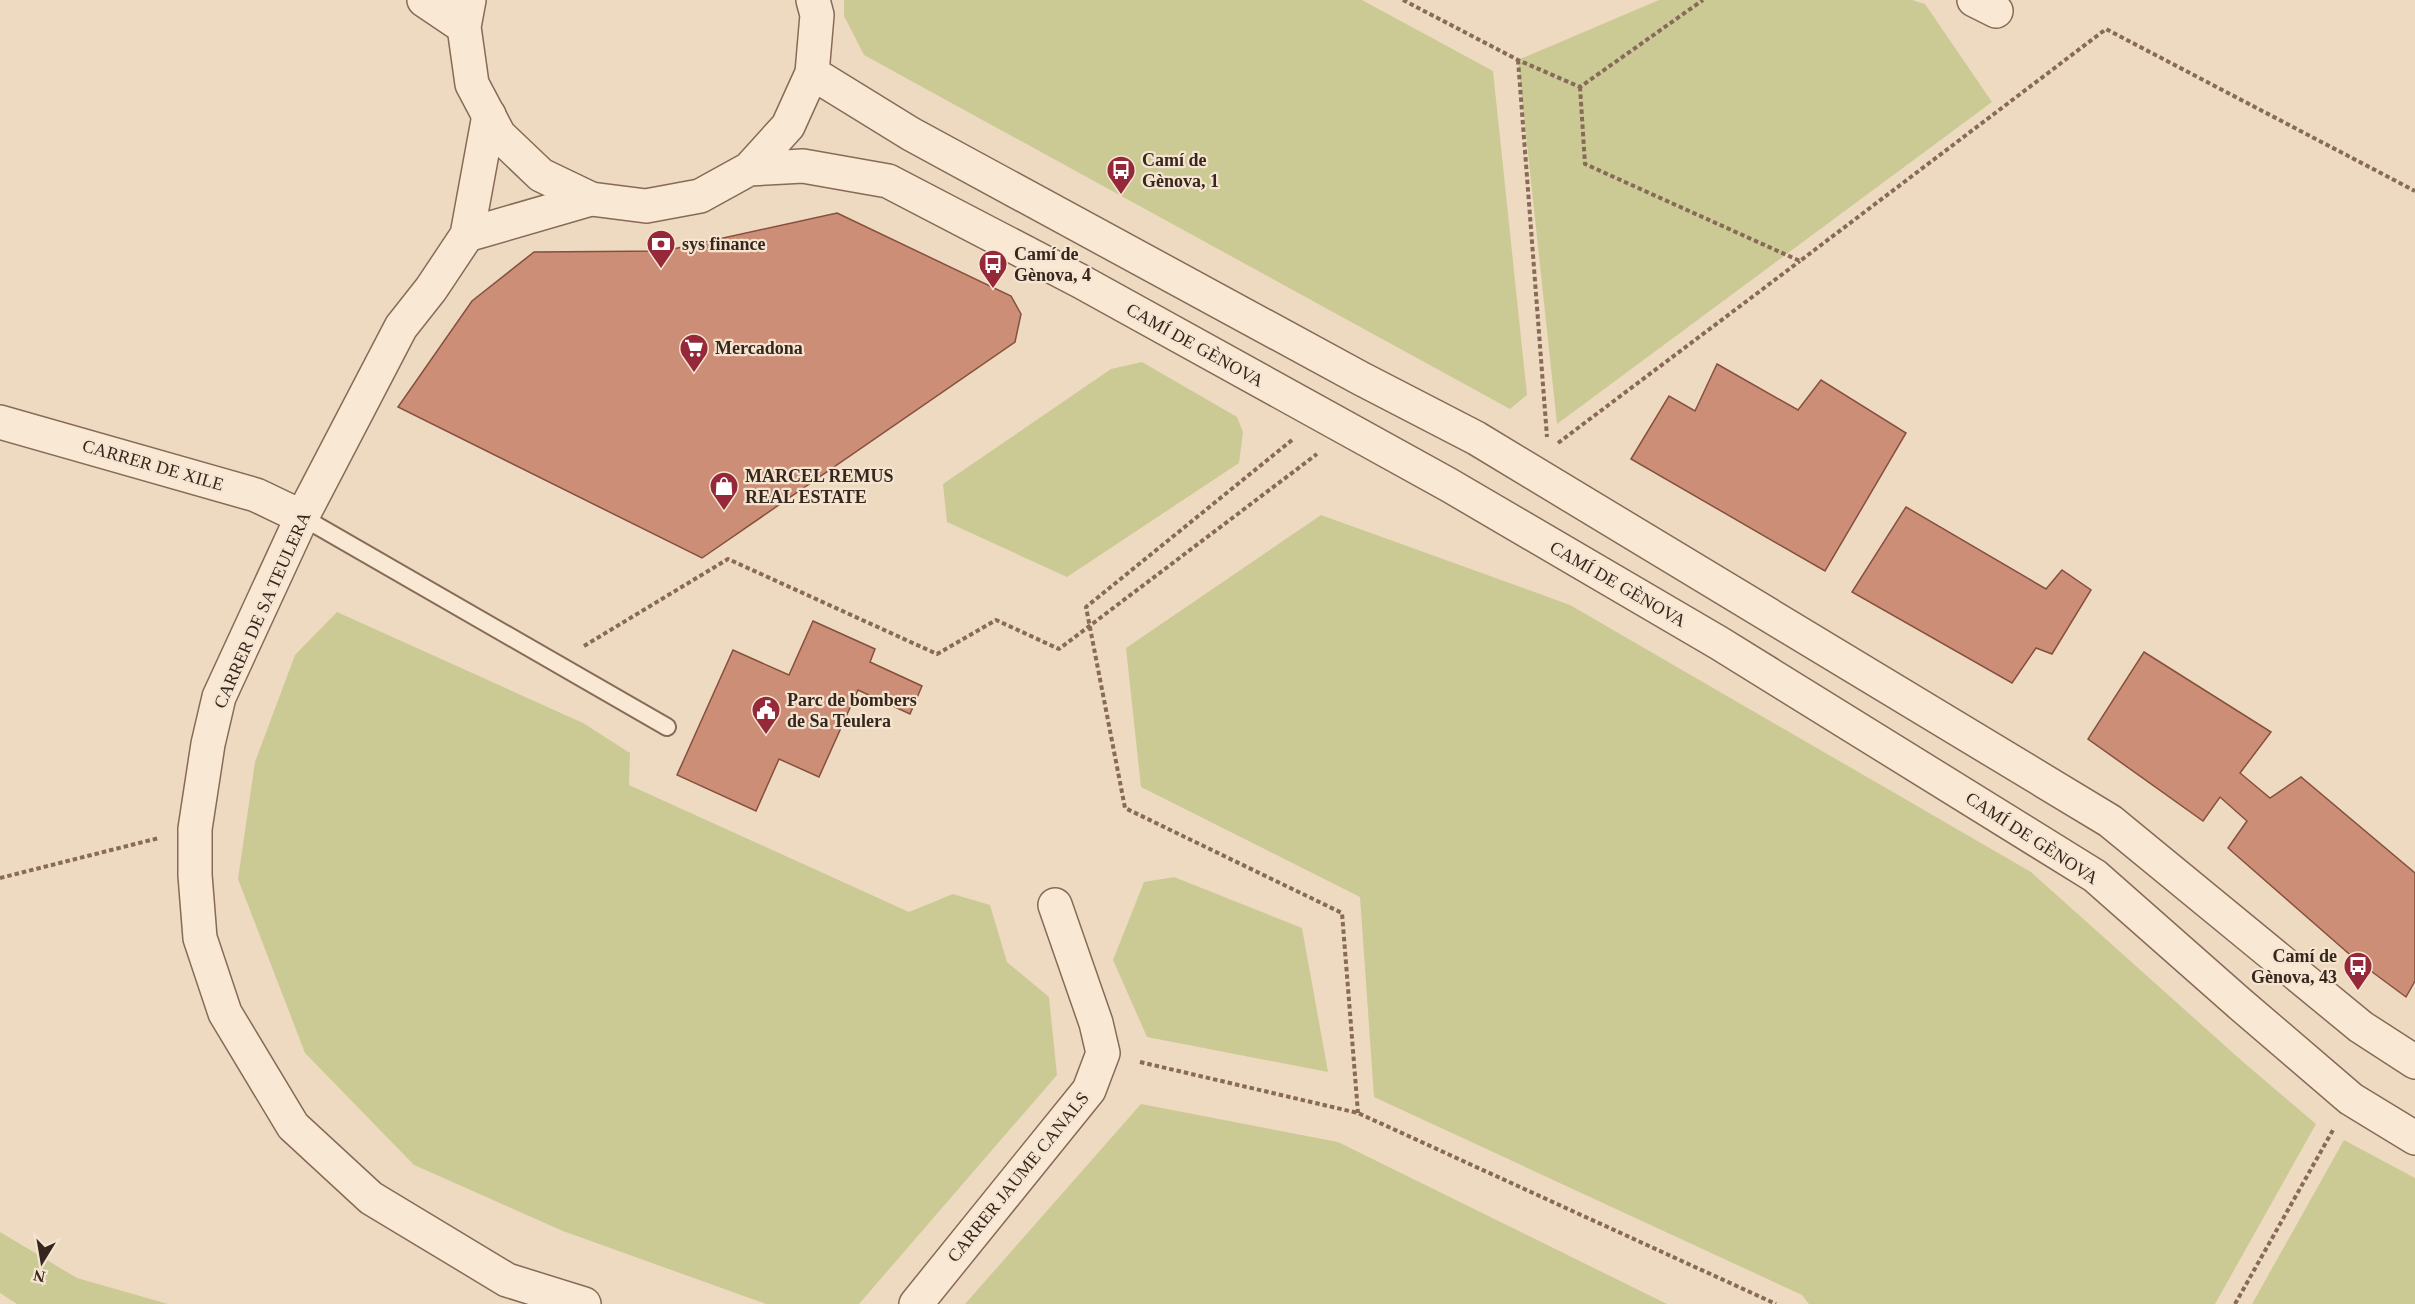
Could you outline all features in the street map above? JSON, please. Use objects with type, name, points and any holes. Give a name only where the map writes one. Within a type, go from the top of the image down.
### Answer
[{"type":"street","points":[[424,0],[466,13],[472,84],[499,135],[541,175],[591,199],[646,206],[700,196],[749,169],[788,126],[812,73],[817,15],[813,0]]},
{"type":"street","points":[[812,73],[911,134],[1486,444],[2110,821],[2361,1027],[2415,1062]]},
{"type":"street","name":"CARRER DE SA TEULERA","points":[[489,115],[467,235],[431,289],[401,327],[302,517],[219,697],[208,744],[195,830],[195,875],[200,938],[225,1013],[293,1126],[371,1198],[507,1280],[584,1304]]},
{"type":"street","name":"CAMÍ DE GÈNOVA","points":[[749,169],[803,166],[888,181],[1080,281],[1449,485],[1719,643],[2095,876],[2351,1098],[2415,1138]]},
{"type":"street","points":[[467,235],[591,199]]},
{"type":"street","name":"CARRER DE XILE","points":[[0,422],[256,495],[302,517]]},
{"type":"street","points":[[1055,906],[1096,1023],[1102,1053]]},
{"type":"street","name":"CARRER JAUME CANALS","points":[[916,1304],[1089,1090],[1102,1053]]},
{"type":"lane","points":[[302,517],[667,727]]},
{"type":"path","points":[[1403,0],[1518,60],[1580,87]]},
{"type":"path","points":[[1580,87],[1703,0]]},
{"type":"path","points":[[1555,445],[2106,29],[2415,191]]},
{"type":"path","points":[[1518,60],[1547,440]]},
{"type":"path","points":[[1580,87],[1585,164],[1800,261]]},
{"type":"path","points":[[1323,415],[1086,607],[1125,808],[1342,913],[1358,1113]]},
{"type":"path","points":[[575,651],[728,559],[937,654],[996,620],[1059,649],[1325,448]]},
{"type":"path","points":[[0,878],[195,830]]},
{"type":"path","points":[[1102,1053],[1358,1113],[1776,1304]]},
{"type":"path","points":[[2235,1304],[2351,1098]]},
{"type":"shaded area","points":[[844,0],[1362,0],[1493,71],[1527,395],[1510,409],[864,55],[844,16]]},
{"type":"shaded area","points":[[1659,0],[1912,0],[1925,4],[1992,102],[1557,424],[1518,60]]},
{"type":"shaded area","points":[[1142,362],[1237,417],[1243,432],[1239,463],[1067,577],[947,522],[943,484],[1111,369]]},
{"type":"shaded area","points":[[1321,515],[1570,605],[2031,872],[2242,1061],[2316,1124],[2215,1304],[1809,1304],[1802,1295],[1374,1097],[1360,897],[1141,787],[1126,648]]},
{"type":"shaded area","points":[[337,612],[583,723],[630,753],[629,785],[909,912],[953,894],[990,905],[1007,962],[1049,997],[1057,1075],[859,1304],[766,1304],[563,1231],[414,1165],[305,1053],[238,879],[255,762],[295,655]]},
{"type":"shaded area","points":[[1174,877],[1302,928],[1328,1072],[1147,1037],[1113,960],[1144,882]]},
{"type":"shaded area","points":[[1141,1104],[1338,1142],[1667,1304],[965,1304]]},
{"type":"shaded area","points":[[2344,1140],[2415,1178],[2415,1304],[2252,1304]]},
{"type":"shaded area","points":[[0,1232],[77,1278],[168,1304],[17,1304],[0,1293]]},
{"type":"building","name":"Mercadona","points":[[837,213],[1011,296],[1021,314],[1015,342],[702,558],[398,407],[472,301],[534,252],[664,251]]},
{"type":"building","points":[[1717,364],[1798,410],[1821,380],[1906,433],[1825,571],[1631,459],[1669,396],[1695,411]]},
{"type":"building","points":[[1906,507],[2046,589],[2062,570],[2091,590],[2052,654],[2036,648],[2012,683],[1852,592]]},
{"type":"building","name":"Parc de bombers de Sa Teulera","points":[[813,621],[875,649],[870,662],[922,686],[910,714],[858,690],[819,777],[779,759],[756,811],[677,775],[733,650],[789,675]]},
{"type":"building","points":[[2144,652],[2271,732],[2240,773],[2270,798],[2301,777],[2415,873],[2415,981],[2406,997],[2356,960],[2228,848],[2247,821],[2220,797],[2203,821],[2088,739]]},
{"type":"place","name":"Camí de Gènova, 1","points":[[1121,196]]},
{"type":"place","name":"sys finance","points":[[661,270]]},
{"type":"place","name":"Camí de Gènova, 4","points":[[993,290]]},
{"type":"place","name":"Mercadona","points":[[694,374]]},
{"type":"place","name":"MARCEL REMUS REAL ESTATE","points":[[724,512]]},
{"type":"place","name":"Parc de bombers de Sa Teulera","points":[[766,736]]},
{"type":"place","name":"Camí de Gènova, 43","points":[[2358,992]]}]
